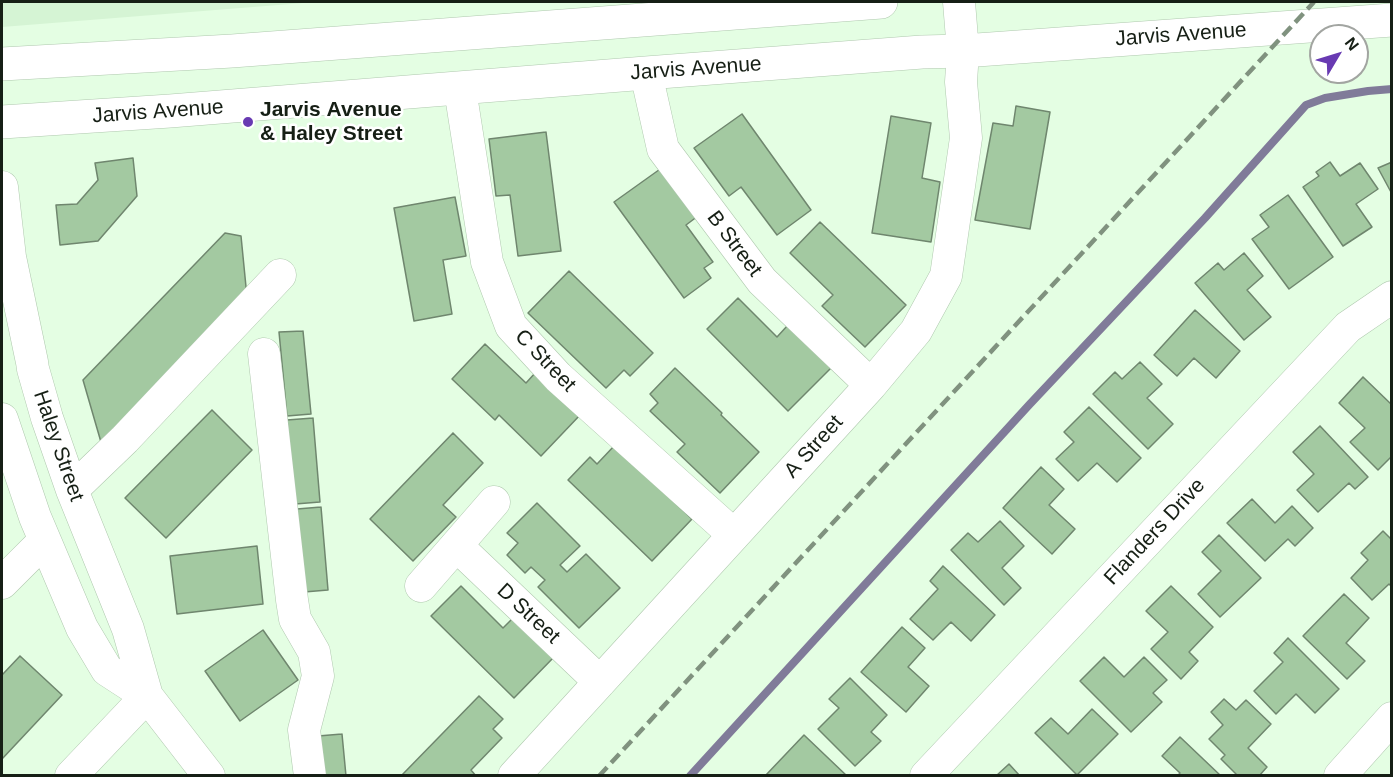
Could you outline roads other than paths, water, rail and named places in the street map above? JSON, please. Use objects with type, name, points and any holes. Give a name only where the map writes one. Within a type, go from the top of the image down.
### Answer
[{"type":"main road","points":[[2,64],[232,51],[881,2]]},
{"type":"main road","name":"Jarvis Avenue","points":[[2,122],[922,52],[1392,20]]},
{"type":"street","name":"A Street","points":[[514,776],[870,385],[916,331],[946,276],[966,138],[961,82],[963,51],[959,2]]},
{"type":"street","name":"B Street","points":[[645,73],[663,149],[762,281],[870,385]]},
{"type":"street","name":"C Street","points":[[460,88],[487,262],[511,327],[558,377],[734,535]]},
{"type":"street","name":"Haley Street","points":[[2,187],[10,257],[33,369],[72,490],[128,629],[147,696]]},
{"type":"street","points":[[72,490],[125,440],[280,275]]},
{"type":"street","name":"Flanders Drive","points":[[926,776],[1348,327],[1392,297]]},
{"type":"street","points":[[264,354],[295,619],[314,652],[318,676],[304,730],[310,776]]},
{"type":"street","name":"Haley Street","points":[[3,429],[44,541],[82,628],[107,670],[147,696],[209,776]]},
{"type":"street","points":[[421,586],[494,502]]},
{"type":"street","points":[[2,583],[44,541]]},
{"type":"street","name":"D Street","points":[[457,546],[600,682]]},
{"type":"street","points":[[71,776],[147,696]]},
{"type":"street","points":[[1340,776],[1392,718]]},
{"type":"waterway","points":[[690,776],[1029,405],[1205,218],[1306,105],[1325,98],[1392,89]]},
{"type":"railway","points":[[599,776],[1314,2]]},
{"type":"place","name":"Jarvis Avenue & Haley Street","points":[[248,122]]}]
